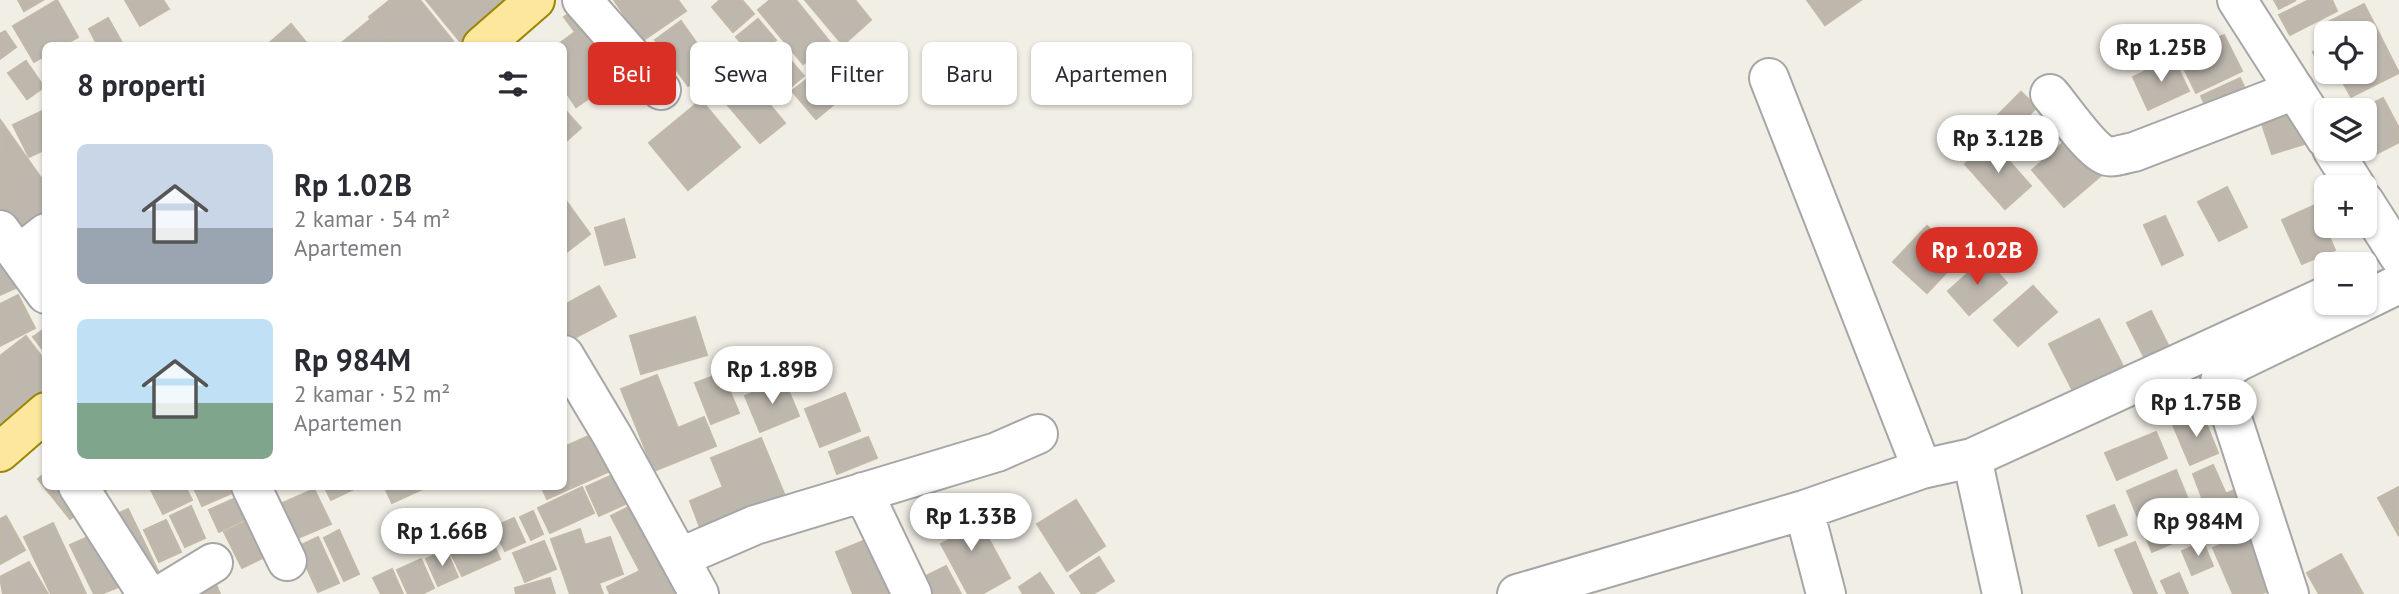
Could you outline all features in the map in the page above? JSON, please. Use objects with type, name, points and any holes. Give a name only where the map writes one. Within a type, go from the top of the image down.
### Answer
[{"type":"main road","points":[[486,42],[528,2]]},
{"type":"main road","points":[[0,452],[42,423]]},
{"type":"street","points":[[582,0],[619,42]]},
{"type":"street","points":[[2237,0],[2314,120]]},
{"type":"street","points":[[1769,78],[1922,469]]},
{"type":"street","points":[[2050,94],[2095,149],[2106,156],[2116,156],[2134,152],[2295,90]]},
{"type":"street","points":[[2377,221],[2399,256]]},
{"type":"street","points":[[21,239],[42,285]]},
{"type":"street","points":[[2377,273],[2399,263]]},
{"type":"street","points":[[2377,295],[2399,284]]},
{"type":"street","points":[[1517,594],[1804,510],[1922,469],[1972,458],[2314,301]]},
{"type":"street","points":[[2289,594],[2220,382],[2224,371],[2239,361],[2335,315]]},
{"type":"street","points":[[567,360],[681,557],[699,594]]},
{"type":"street","points":[[681,557],[755,525],[997,452],[1038,435]]},
{"type":"street","points":[[1972,458],[2002,594]]},
{"type":"street","points":[[81,490],[147,594]]},
{"type":"street","points":[[253,490],[287,561]]},
{"type":"street","points":[[863,492],[912,594]]},
{"type":"street","points":[[1804,510],[1826,594]]},
{"type":"street","points":[[162,594],[213,563]]},
{"type":"building","points":[[18,0],[43,0],[24,11]]},
{"type":"building","points":[[57,0],[78,37],[69,42],[42,42],[42,57],[34,62],[13,26]]},
{"type":"building","points":[[125,0],[163,0],[169,9],[140,26]]},
{"type":"building","points":[[390,0],[420,0],[453,41],[389,42],[369,17]]},
{"type":"building","points":[[426,0],[504,0],[510,7],[467,42],[461,42]]},
{"type":"building","points":[[614,0],[678,0],[686,11],[642,41]]},
{"type":"building","points":[[720,0],[742,0],[754,14],[733,32],[712,7]]},
{"type":"building","points":[[770,0],[796,0],[830,42],[806,42],[806,62],[803,64],[792,51],[792,42],[785,42],[758,10]]},
{"type":"building","points":[[805,0],[855,0],[871,20],[846,42],[840,42]]},
{"type":"building","points":[[1807,0],[1861,0],[1825,25]]},
{"type":"building","points":[[2274,0],[2296,0],[2279,9]]},
{"type":"building","points":[[2309,0],[2332,0],[2337,11],[2290,35],[2279,15]]},
{"type":"building","points":[[2364,4],[2373,21],[2330,21]]},
{"type":"building","points":[[578,7],[603,42],[588,42],[588,99],[576,107],[567,94],[567,42],[561,42],[575,32],[564,17]]},
{"type":"building","points":[[108,18],[122,42],[96,42],[89,29]]},
{"type":"building","points":[[371,19],[389,42],[343,42]]},
{"type":"building","points":[[758,19],[776,40],[740,42],[736,37]]},
{"type":"building","points":[[681,21],[696,42],[690,42],[690,85],[688,86],[676,69],[676,42],[655,40]]},
{"type":"building","points":[[291,24],[306,42],[271,42]]},
{"type":"building","points":[[2377,30],[2399,73],[2377,84]]},
{"type":"building","points":[[5,31],[16,47],[0,59],[0,34]]},
{"type":"building","points":[[2224,35],[2242,71],[2196,93],[2178,56]]},
{"type":"building","points":[[2173,58],[2189,91],[2148,110],[2133,77]]},
{"type":"building","points":[[26,61],[42,84],[42,88],[27,99],[8,73]]},
{"type":"building","points":[[792,62],[804,76],[792,86]]},
{"type":"building","points":[[2240,78],[2251,102],[2212,120],[2201,96]]},
{"type":"building","points":[[806,80],[806,105],[833,105],[816,119],[792,91]]},
{"type":"building","points":[[2344,84],[2377,84],[2351,97]]},
{"type":"building","points":[[2021,92],[2037,107],[2009,135],[1993,120]]},
{"type":"building","points":[[2383,98],[2399,128],[2399,142],[2377,154],[2377,101]]},
{"type":"building","points":[[695,105],[705,105],[740,147],[688,190],[649,143]]},
{"type":"building","points":[[728,105],[770,105],[785,123],[760,143]]},
{"type":"building","points":[[42,111],[42,151],[29,157],[13,125]]},
{"type":"building","points":[[567,112],[581,128],[567,140]]},
{"type":"building","points":[[2294,114],[2304,144],[2272,154],[2262,124]]},
{"type":"building","points":[[1,121],[42,179],[42,219],[18,235],[0,209]]},
{"type":"building","points":[[2071,136],[2104,173],[2064,207],[2032,170]]},
{"type":"building","points":[[1992,142],[2031,186],[2005,209],[1965,164]]},
{"type":"building","points":[[2227,187],[2247,227],[2219,241],[2198,202]]},
{"type":"building","points":[[567,202],[590,234],[567,252]]},
{"type":"building","points":[[2314,205],[2314,238],[2330,238],[2335,250],[2314,252],[2314,259],[2302,264],[2282,220]]},
{"type":"building","points":[[2165,216],[2183,255],[2162,265],[2144,225]]},
{"type":"building","points":[[624,219],[635,257],[605,265],[595,228]]},
{"type":"building","points":[[1927,226],[1960,258],[1927,293],[1893,262]]},
{"type":"building","points":[[1985,258],[2007,283],[1969,315],[1948,291]]},
{"type":"building","points":[[0,260],[20,286],[0,295]]},
{"type":"building","points":[[599,286],[616,316],[567,342],[567,303]]},
{"type":"building","points":[[2033,286],[2057,312],[2018,346],[1994,320]]},
{"type":"building","points":[[18,295],[35,328],[0,346],[0,304]]},
{"type":"building","points":[[2151,311],[2171,351],[2147,363],[2127,323]]},
{"type":"building","points":[[695,317],[707,355],[641,374],[630,336]]},
{"type":"building","points":[[2099,319],[2128,376],[2078,401],[2049,344]]},
{"type":"building","points":[[42,331],[42,349],[33,337]]},
{"type":"building","points":[[26,336],[42,357],[42,401],[0,431],[0,356]]},
{"type":"building","points":[[722,373],[739,413],[711,424],[695,383]]},
{"type":"building","points":[[657,375],[678,428],[704,417],[716,446],[654,471],[621,389]]},
{"type":"building","points":[[784,380],[799,416],[760,432],[745,396]]},
{"type":"building","points":[[845,393],[860,431],[820,447],[805,409]]},
{"type":"building","points":[[2202,413],[2218,453],[2190,465],[2173,425]]},
{"type":"building","points":[[602,430],[619,467],[547,499],[543,490],[567,490],[567,446]]},
{"type":"building","points":[[2156,432],[2167,458],[2117,480],[2105,453]]},
{"type":"building","points":[[868,437],[877,458],[837,474],[829,452]]},
{"type":"building","points":[[761,438],[785,496],[701,530],[690,501],[723,487],[711,458]]},
{"type":"building","points":[[2213,465],[2226,494],[2204,503],[2193,474]]},
{"type":"building","points":[[2176,470],[2201,531],[2152,552],[2127,491]]},
{"type":"building","points":[[621,471],[634,500],[599,516],[586,487]]},
{"type":"building","points":[[2246,485],[2257,513],[2216,529],[2204,503]]},
{"type":"building","points":[[582,487],[594,513],[550,533],[538,508]]},
{"type":"building","points":[[2399,487],[2399,536],[2378,498]]},
{"type":"building","points":[[47,490],[106,490],[70,519]]},
{"type":"building","points":[[151,490],[187,490],[192,500],[163,514]]},
{"type":"building","points":[[195,490],[239,490],[202,506]]},
{"type":"building","points":[[314,490],[331,524],[284,544],[269,509]]},
{"type":"building","points":[[326,490],[352,490],[331,500]]},
{"type":"building","points":[[386,490],[420,490],[392,503]]},
{"type":"building","points":[[244,494],[254,515],[219,532],[209,510]]},
{"type":"building","points":[[646,498],[697,594],[610,594],[607,587],[640,571],[611,516]]},
{"type":"building","points":[[1076,500],[1105,546],[1067,571],[1037,524]]},
{"type":"building","points":[[961,504],[974,527],[980,523],[1010,578],[982,594],[968,594],[941,544],[949,540],[937,517]]},
{"type":"building","points":[[2114,505],[2127,535],[2099,546],[2087,516]]},
{"type":"building","points":[[191,506],[205,538],[185,547],[170,516]]},
{"type":"building","points":[[128,509],[158,571],[101,594],[94,594],[70,545],[108,528],[104,520]]},
{"type":"building","points":[[533,511],[543,534],[531,540],[520,517]]},
{"type":"building","points":[[6,516],[25,550],[0,564],[0,519]]},
{"type":"building","points":[[255,517],[273,553],[242,568],[224,532]]},
{"type":"building","points":[[514,518],[525,542],[505,551],[493,527]]},
{"type":"building","points":[[166,520],[181,552],[159,562],[144,530]]},
{"type":"building","points":[[53,523],[86,594],[51,594],[24,537]]},
{"type":"building","points":[[487,529],[500,559],[462,576],[448,547]]},
{"type":"building","points":[[580,529],[585,545],[610,537],[623,574],[599,583],[603,594],[570,594],[551,539]]},
{"type":"building","points":[[2257,529],[2281,585],[2261,594],[2233,594],[2213,548]]},
{"type":"building","points":[[339,530],[359,574],[344,581],[324,538]]},
{"type":"building","points":[[878,535],[902,594],[853,594],[836,552]]},
{"type":"building","points":[[318,537],[339,583],[318,592],[297,547]]},
{"type":"building","points":[[544,541],[556,569],[525,582],[513,553]]},
{"type":"building","points":[[2135,542],[2157,594],[2134,594],[2115,550]]},
{"type":"building","points":[[2203,542],[2213,566],[2192,575],[2182,551]]},
{"type":"building","points":[[446,550],[458,577],[438,586],[426,559]]},
{"type":"building","points":[[2341,554],[2363,594],[2319,594],[2307,573]]},
{"type":"building","points":[[1099,557],[1114,581],[1093,594],[1082,594],[1070,576]]},
{"type":"building","points":[[421,559],[434,588],[422,594],[408,594],[397,570]]},
{"type":"building","points":[[29,562],[48,594],[3,594],[0,577]]},
{"type":"building","points":[[946,566],[961,594],[928,594],[920,579]]},
{"type":"building","points":[[392,569],[403,594],[381,594],[373,578]]},
{"type":"building","points":[[1040,573],[1054,594],[1023,594],[1019,587]]},
{"type":"building","points":[[2179,573],[2188,594],[2167,594],[2161,581]]},
{"type":"building","points":[[212,575],[220,594],[164,594]]},
{"type":"building","points":[[550,578],[555,594],[516,594],[515,588]]}]
